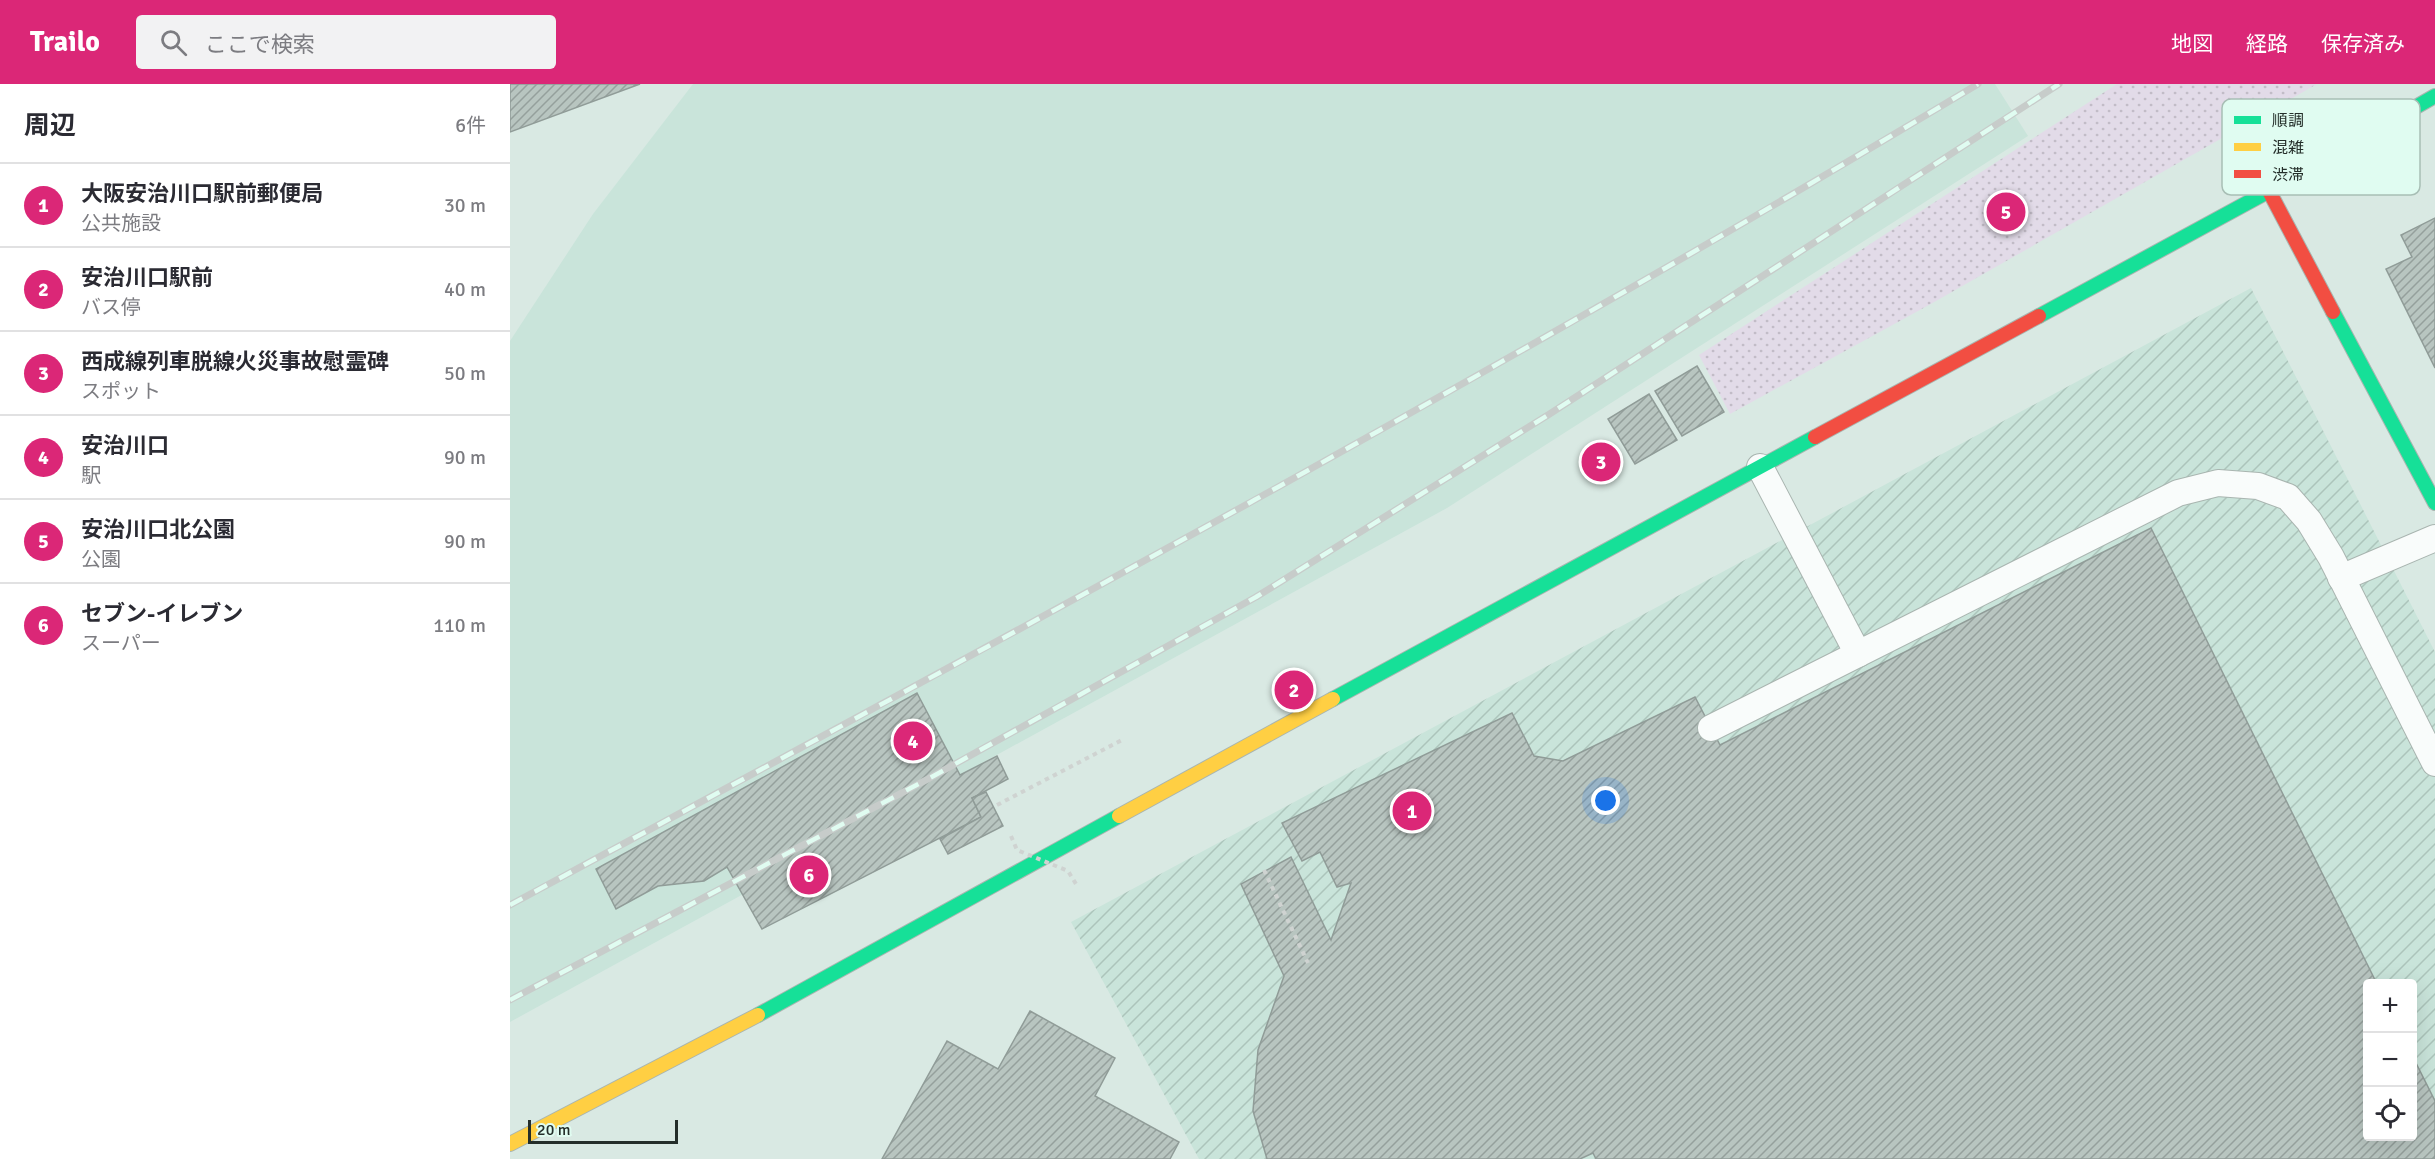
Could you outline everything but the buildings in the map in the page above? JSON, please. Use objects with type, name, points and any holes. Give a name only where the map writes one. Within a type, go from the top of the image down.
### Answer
[{"type":"street","points":[[2420,105],[2435,96]]},
{"type":"street","points":[[510,1143],[812,987],[1187,778],[2262,195]]},
{"type":"street","points":[[2271,195],[2435,503]]},
{"type":"lane","points":[[1760,467],[1858,654]]},
{"type":"lane","points":[[1711,728],[2178,493],[2218,483],[2258,486],[2288,497],[2309,521],[2342,578],[2435,763]]},
{"type":"lane","points":[[2342,578],[2435,538]]},
{"type":"path","points":[[997,805],[1122,740]]},
{"type":"path","points":[[1011,836],[1017,850],[1068,872],[1076,884]]},
{"type":"path","points":[[1264,870],[1308,963]]},
{"type":"shaded area","points":[[693,84],[1995,84],[2028,136],[1447,508],[510,1022],[510,341],[593,214]]},
{"type":"shaded area","points":[[2117,84],[2317,84],[2291,99],[2222,99],[2222,138],[1929,305],[1730,414],[1699,355]]},
{"type":"shaded area","points":[[2251,288],[2435,652],[2435,1159],[1199,1159],[1071,922]]},
{"type":"railway","points":[[510,905],[1065,605],[1433,401],[1978,84]]},
{"type":"railway","points":[[510,1000],[928,779],[1256,597],[1548,415],[2059,84]]},
{"type":"traffic: fast","points":[[2420,105],[2435,96]]},
{"type":"traffic: fast","points":[[2039,316],[2262,195]]},
{"type":"traffic: fast","points":[[2333,312],[2435,503]]},
{"type":"traffic: fast","points":[[1333,699],[1815,437]]},
{"type":"traffic: fast","points":[[758,1015],[1119,816]]},
{"type":"traffic: slow","points":[[1119,816],[1333,699]]},
{"type":"traffic: slow","points":[[510,1144],[758,1015]]},
{"type":"traffic: jam","points":[[2271,195],[2333,312]]},
{"type":"traffic: jam","points":[[1815,437],[2039,316]]},
{"type":"place","name":"安治川口北公園","points":[[2006,212]]},
{"type":"place","name":"西成線列車脱線火災事故慰霊碑","points":[[1601,462]]},
{"type":"place","name":"安治川口駅前","points":[[1294,690]]},
{"type":"place","name":"安治川口","points":[[913,741]]},
{"type":"place","name":"大阪安治川口駅前郵便局","points":[[1412,811]]},
{"type":"place","name":"セブン-イレブン","points":[[809,875]]}]
